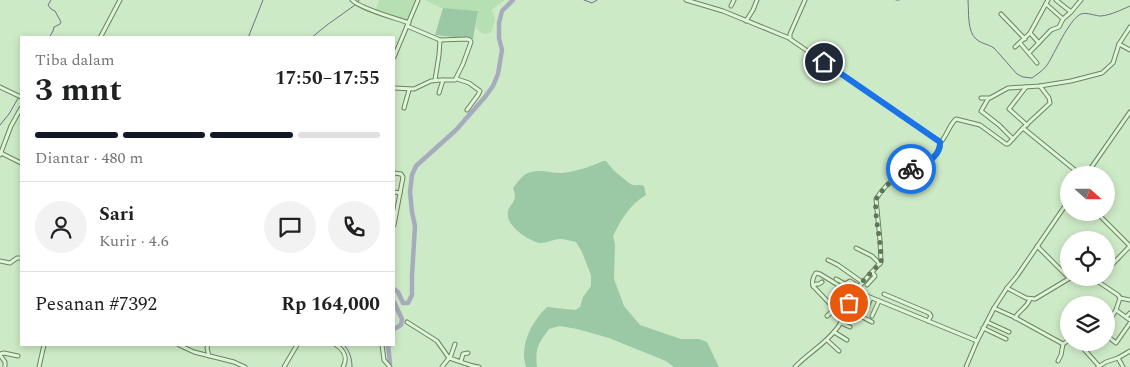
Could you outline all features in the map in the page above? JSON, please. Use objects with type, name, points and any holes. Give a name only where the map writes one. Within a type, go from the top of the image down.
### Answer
[{"type":"street","points":[[101,36],[120,0]]},
{"type":"street","points":[[352,0],[440,40],[467,39],[471,42],[453,81],[435,80],[409,90],[395,88]]},
{"type":"street","points":[[395,55],[418,0]]},
{"type":"street","points":[[686,0],[699,2],[790,38],[940,143]]},
{"type":"street","points":[[732,6],[734,0]]},
{"type":"street","points":[[746,20],[757,0]]},
{"type":"street","points":[[790,38],[805,0]]},
{"type":"street","points":[[1015,47],[1030,33],[1048,0]]},
{"type":"street","points":[[1056,0],[1071,12]]},
{"type":"street","points":[[1029,53],[1051,30],[1060,27],[1063,19],[1081,0]]},
{"type":"street","points":[[1046,4],[1063,19]]},
{"type":"street","points":[[1001,14],[1025,39]]},
{"type":"street","points":[[1013,139],[981,111],[988,99],[1008,88],[1071,82],[1102,73],[1113,63],[1119,44],[1130,29]]},
{"type":"street","points":[[1030,33],[1040,43]]},
{"type":"street","points":[[435,80],[440,40]]},
{"type":"street","points":[[1020,43],[1037,62]]},
{"type":"street","points":[[1119,44],[1130,50]]},
{"type":"street","points":[[456,78],[469,83],[480,91],[467,110]]},
{"type":"street","points":[[439,93],[444,80]]},
{"type":"street","points":[[795,367],[834,332],[841,322],[858,286],[880,264],[876,199],[897,176],[934,157],[953,121],[958,118],[980,125],[1006,144],[1050,103],[1049,98],[1040,86]]},
{"type":"street","points":[[0,87],[20,96]]},
{"type":"street","points":[[1026,87],[1009,110],[1025,127],[1070,166]]},
{"type":"street","points":[[404,108],[409,90]]},
{"type":"street","points":[[981,98],[988,99]]},
{"type":"street","points":[[20,111],[11,126],[0,154],[20,163]]},
{"type":"street","points":[[1092,166],[1130,112]]},
{"type":"street","points":[[395,173],[401,174],[403,177],[396,205]]},
{"type":"street","points":[[395,192],[400,194]]},
{"type":"street","points":[[966,367],[983,328],[1006,288],[1060,213]]},
{"type":"street","points":[[1105,221],[1130,246],[1115,262]]},
{"type":"street","points":[[1037,246],[1060,269]]},
{"type":"street","points":[[856,248],[872,256],[880,264]]},
{"type":"street","points":[[0,261],[10,263],[20,258]]},
{"type":"street","points":[[828,260],[862,282]]},
{"type":"street","points":[[867,285],[874,276],[872,272]]},
{"type":"street","points":[[845,314],[835,309],[813,286],[813,280],[817,273],[854,293],[879,301],[977,341]]},
{"type":"street","points":[[836,279],[845,284],[850,281],[858,286]]},
{"type":"street","points":[[813,286],[822,282]]},
{"type":"street","points":[[1006,288],[1030,299],[1038,297],[1060,284]]},
{"type":"street","points":[[1104,286],[1120,298],[1130,300]]},
{"type":"street","points":[[884,294],[930,314],[928,321]]},
{"type":"street","points":[[866,308],[871,298]]},
{"type":"street","points":[[1115,341],[1130,322],[1116,310],[1120,298]]},
{"type":"street","points":[[1016,318],[1019,311],[1026,307],[1030,299]]},
{"type":"street","points":[[872,316],[879,301]]},
{"type":"street","points":[[994,308],[1060,342]]},
{"type":"street","points":[[827,316],[835,309]]},
{"type":"street","points":[[847,309],[872,322]]},
{"type":"street","points":[[1126,317],[1130,313]]},
{"type":"street","points":[[407,322],[437,341],[449,358],[461,361],[472,367],[479,367]]},
{"type":"street","points":[[841,322],[850,327]]},
{"type":"street","points":[[987,322],[1009,332]]},
{"type":"street","points":[[983,328],[1006,339]]},
{"type":"street","points":[[834,332],[847,340]]},
{"type":"street","points":[[827,340],[839,351]]},
{"type":"street","points":[[442,367],[449,358],[455,344]]},
{"type":"street","points":[[39,367],[44,346]]},
{"type":"street","points":[[181,346],[194,352],[234,362],[245,367]]},
{"type":"street","points":[[208,346],[209,356]]},
{"type":"street","points":[[284,367],[296,346]]},
{"type":"street","points":[[339,346],[346,358],[346,363],[343,367]]},
{"type":"street","points":[[382,346],[384,360],[390,366]]},
{"type":"street","points":[[1058,361],[1062,351]]},
{"type":"street","points":[[1086,351],[1100,366],[1107,367]]},
{"type":"street","points":[[1100,366],[1130,351]]},
{"type":"street","points":[[6,367],[0,354],[4,352],[18,356]]},
{"type":"street","points":[[461,361],[463,354],[468,353]]},
{"type":"street","points":[[1118,358],[1123,367]]},
{"type":"green space","points":[[379,0],[418,0],[409,23],[375,11]]},
{"type":"green space","points":[[425,0],[505,0],[491,10],[495,19],[492,30],[490,33],[483,34],[476,28],[478,11],[441,8]]},
{"type":"green space","points":[[443,8],[478,11],[473,39],[435,35]]},
{"type":"green space","points":[[606,161],[630,184],[644,186],[646,195],[631,208],[613,236],[615,244],[614,279],[624,306],[640,325],[681,339],[699,339],[707,342],[719,367],[674,367],[666,361],[609,338],[560,326],[549,329],[540,343],[536,355],[537,367],[526,367],[524,348],[538,317],[547,307],[575,310],[580,307],[583,297],[591,286],[591,275],[576,242],[560,239],[543,243],[537,242],[521,234],[512,226],[508,212],[515,198],[513,188],[522,177],[530,172],[566,172],[582,169]]},
{"type":"waterway","points":[[50,36],[54,27],[61,22],[55,11],[48,5],[51,0]]},
{"type":"waterway","points":[[249,36],[263,0]]},
{"type":"waterway","points":[[395,290],[403,303],[408,303],[412,295],[415,226],[410,192],[412,175],[416,166],[456,130],[493,86],[498,74],[502,50],[499,38],[499,23],[502,11],[513,0]]},
{"type":"waterway","points":[[584,0],[592,3],[597,0]]},
{"type":"waterway","points":[[968,0],[969,21],[973,36],[978,41],[994,48],[1017,74],[1032,78],[1047,65],[1076,17],[1081,14],[1105,15],[1130,6]]},
{"type":"waterway","points":[[313,36],[355,5]]},
{"type":"waterway","points":[[0,125],[20,95]]},
{"type":"waterway","points":[[395,304],[402,319],[401,325],[395,328]]},
{"type":"waterway","points":[[345,346],[350,355],[352,367]]},
{"type":"waterway","points":[[388,346],[389,367]]},
{"type":"way so far","points":[[849,303],[858,286],[881,262],[876,199],[893,180],[911,169]]},
{"type":"route","points":[[824,62],[940,142],[940,148],[934,157],[911,169]]}]
